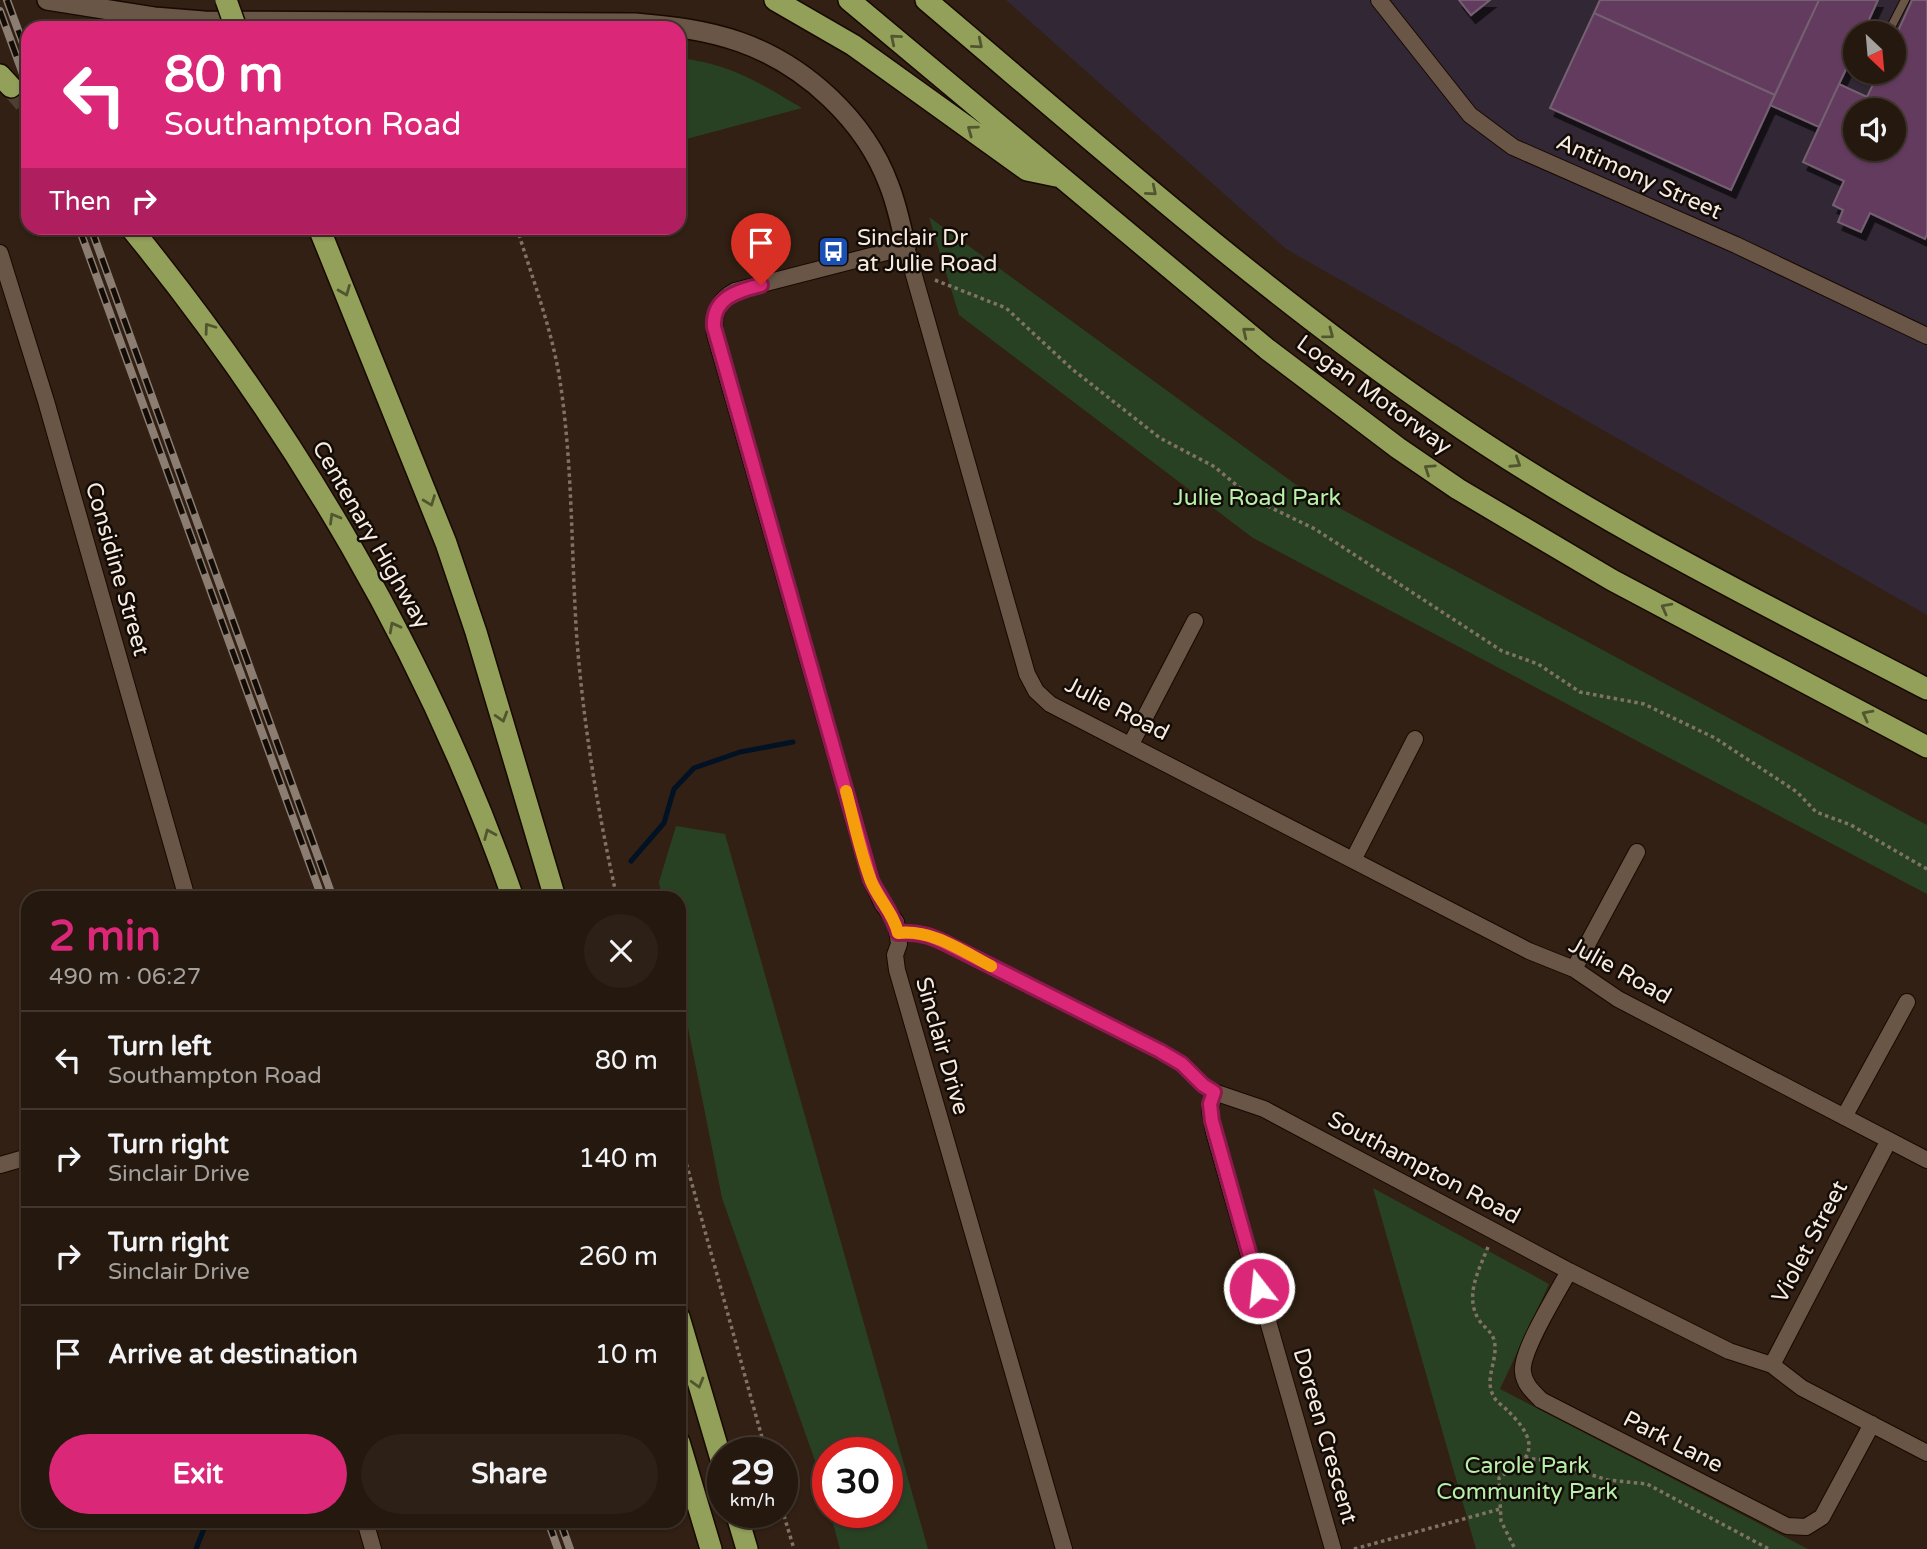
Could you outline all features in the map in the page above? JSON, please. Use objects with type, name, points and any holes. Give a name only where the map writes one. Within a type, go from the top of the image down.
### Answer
[{"type":"highway","points":[[226,0],[234,21]]},
{"type":"highway","points":[[775,0],[853,44],[1027,170],[1060,177]]},
{"type":"highway","name":"Logan Motorway","points":[[849,0],[1267,349],[1398,448],[1458,489],[1612,580],[1927,747]]},
{"type":"highway","name":"Logan Motorway","points":[[926,0],[1278,295],[1443,416],[1544,482],[1639,538],[1927,689]]},
{"type":"highway","name":"Centenary Highway","points":[[136,235],[209,328],[265,409],[311,480],[368,577],[434,704],[511,891]]},
{"type":"highway","points":[[322,235],[446,543],[476,632],[553,891]]},
{"type":"highway","points":[[686,1341],[714,1437]]},
{"type":"highway","points":[[686,1466],[710,1549]]},
{"type":"highway","points":[[741,1528],[747,1549]]},
{"type":"street","name":"Julie Road","points":[[47,0],[194,21]]},
{"type":"street","name":"Antimony Street","points":[[1379,0],[1470,115],[1513,147],[1736,245],[1927,336]]},
{"type":"street","name":"Julie Road","points":[[686,28],[742,43],[778,60],[810,81],[839,107],[867,143],[889,185],[1027,674],[1036,691],[1050,704],[1529,951],[1574,969],[1618,999],[1927,1160]]},
{"type":"street","points":[[898,933],[896,922],[883,905],[871,880],[713,320],[721,303],[736,291],[906,247]]},
{"type":"street","name":"Considine Street","points":[[0,253],[46,401],[185,891]]},
{"type":"street","points":[[1131,744],[1195,621]]},
{"type":"street","points":[[1353,860],[1415,740]]},
{"type":"street","points":[[1574,969],[1637,852]]},
{"type":"street","name":"Southampton Road","points":[[898,933],[929,934],[1182,1064],[1214,1092],[1264,1109],[1569,1271],[1729,1351],[1772,1365],[1802,1388],[1927,1453]]},
{"type":"street","name":"Sinclair Drive","points":[[898,933],[899,944],[895,955],[897,970],[1064,1549]]},
{"type":"street","points":[[1844,1117],[1907,1002]]},
{"type":"street","name":"Doreen Crescent","points":[[1214,1092],[1210,1104],[1214,1132],[1334,1549]]},
{"type":"street","name":"Violet Street","points":[[1772,1365],[1888,1140]]},
{"type":"street","points":[[0,1165],[21,1159]]},
{"type":"street","name":"Park Lane","points":[[1569,1271],[1529,1346],[1523,1364],[1525,1380],[1532,1391],[1541,1400],[1787,1527],[1806,1527],[1822,1517],[1872,1424]]},
{"type":"street","points":[[367,1528],[373,1549]]},
{"type":"lane","points":[[1894,21],[1905,0]]},
{"type":"path","points":[[519,235],[560,377],[587,740],[615,891]]},
{"type":"path","points":[[935,280],[1006,308],[1072,369],[1160,438],[1215,467],[1253,499],[1315,529],[1502,651],[1538,664],[1580,692],[1644,704],[1715,738],[1797,792],[1816,812],[1851,825],[1927,869]]},
{"type":"path","points":[[686,1162],[762,1437]]},
{"type":"path","points":[[1488,1247],[1474,1281],[1473,1302],[1479,1320],[1494,1337],[1496,1350],[1491,1380],[1493,1396],[1521,1424],[1527,1436],[1528,1447],[1525,1458],[1499,1478],[1501,1521],[1515,1549]]},
{"type":"path","points":[[1525,1458],[1543,1460],[1608,1480],[1647,1484],[1769,1549]]},
{"type":"path","points":[[1354,1549],[1500,1509]]},
{"type":"path","points":[[788,1528],[794,1549]]},
{"type":"shaded area","points":[[1006,0],[1927,0],[1927,615],[1286,249]]},
{"type":"green space","points":[[686,59],[729,70],[757,82],[802,108],[686,139]]},
{"type":"green space","name":"Julie Road Park","points":[[929,217],[1295,484],[1927,825],[1927,894],[1253,538],[959,315]]},
{"type":"green space","points":[[676,826],[725,834],[896,1437],[812,1437],[812,1452],[722,1198],[686,1018],[686,891],[661,891],[659,882]]},
{"type":"green space","name":"Carole Park Community Park","points":[[1373,1188],[1549,1284],[1500,1389],[1808,1549],[1476,1549]]},
{"type":"green space","points":[[903,1461],[928,1549],[840,1549],[834,1528],[903,1528]]},
{"type":"building","points":[[1459,0],[1490,0],[1471,15]]},
{"type":"building","points":[[1600,0],[1819,0],[1775,95],[1594,13]]},
{"type":"building","points":[[1819,0],[1878,0],[1868,21],[1843,21],[1843,76],[1819,127],[1770,105]]},
{"type":"building","points":[[1912,0],[1927,0],[1925,239],[1870,213],[1861,232],[1838,222],[1843,210],[1833,205],[1844,181],[1803,162],[1839,84],[1867,97],[1873,84],[1906,84],[1906,21],[1903,21]]},
{"type":"building","points":[[1594,13],[1775,95],[1731,190],[1550,108]]},
{"type":"waterway","points":[[631,861],[664,823],[674,789],[694,768],[740,752],[793,742]]},
{"type":"waterway","points":[[196,1549],[204,1528]]},
{"type":"tunnel","points":[[11,87],[21,99]]},
{"type":"railway","points":[[7,0],[21,38]]},
{"type":"railway","points":[[0,11],[21,69]]},
{"type":"railway","points":[[82,235],[319,891]]},
{"type":"railway","points":[[94,235],[330,891]]},
{"type":"railway","points":[[550,1528],[558,1549]]},
{"type":"railway","points":[[562,1528],[570,1549]]},
{"type":"slow traffic","points":[[846,791],[871,880],[883,905],[896,922],[898,933],[929,934],[991,966]]},
{"type":"place","name":"Sinclair Dr at Julie Road","points":[[834,251]]},
{"type":"route","points":[[761,285],[736,291],[725,298],[717,308],[714,327],[871,880],[883,905],[896,922],[898,933],[929,934],[1160,1051],[1182,1064],[1214,1092],[1210,1104],[1212,1121],[1259,1288]]}]
